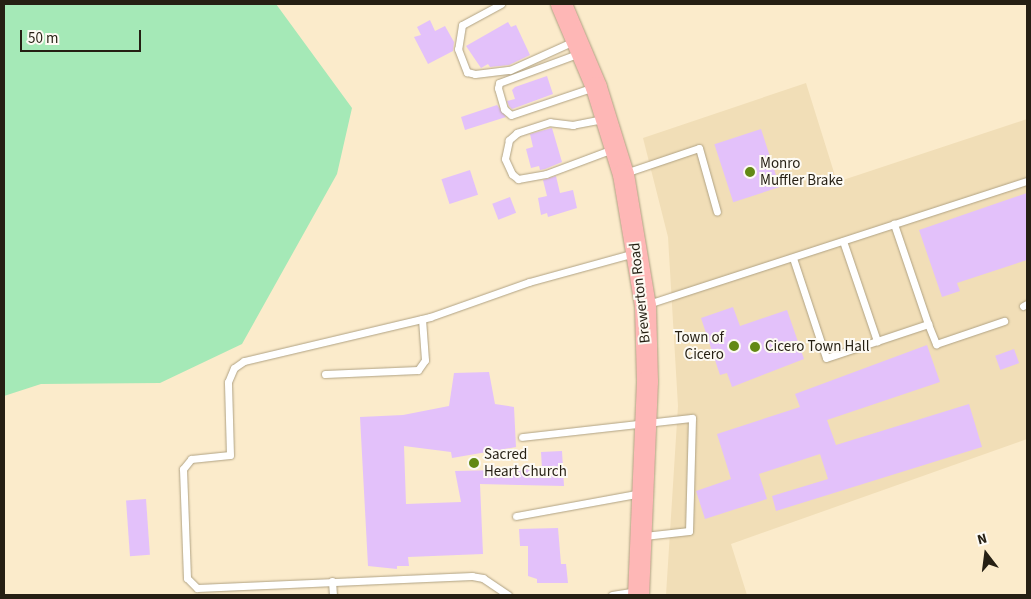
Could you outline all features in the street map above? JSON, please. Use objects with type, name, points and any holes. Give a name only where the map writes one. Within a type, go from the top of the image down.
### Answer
[{"type":"main road","name":"Brewerton Road","points":[[561,4],[596,87],[622,174],[645,305],[646,423],[638,593]]},
{"type":"lane","points":[[501,4],[462,25],[458,49],[467,72],[475,74],[510,70],[580,46]]},
{"type":"lane","points":[[580,46],[500,83],[498,88],[504,109],[511,116],[596,87]]},
{"type":"lane","points":[[606,118],[574,124],[550,122],[517,133],[508,140],[505,159],[512,174],[518,179],[546,174],[614,148]]},
{"type":"lane","points":[[622,174],[698,148],[716,212]]},
{"type":"lane","points":[[645,305],[1027,181]]},
{"type":"lane","points":[[894,224],[936,344],[1004,321]]},
{"type":"lane","points":[[843,241],[877,341]]},
{"type":"lane","points":[[508,595],[483,578],[472,576],[197,588],[187,578],[184,469],[192,459],[230,455],[228,382],[234,368],[244,361],[422,319],[529,282],[637,252]]},
{"type":"lane","points":[[793,258],[826,358],[928,324]]},
{"type":"lane","points":[[325,374],[418,370],[425,360],[422,319]]},
{"type":"lane","points":[[522,436],[692,418],[689,531],[641,537]]},
{"type":"lane","points":[[516,516],[643,493]]},
{"type":"lane","points":[[332,582],[333,595]]},
{"type":"lane","points":[[612,595],[638,593]]},
{"type":"shaded area","points":[[806,83],[837,182],[1027,119],[1027,439],[731,544],[747,595],[666,595],[678,406],[668,237],[643,138]]},
{"type":"green space","points":[[4,4],[276,4],[352,108],[337,174],[242,344],[160,383],[41,384],[4,396]]},
{"type":"building","points":[[430,20],[435,31],[445,26],[454,42],[453,51],[428,64],[414,37],[421,35],[417,27]]},
{"type":"building","points":[[508,22],[511,27],[516,25],[530,55],[509,65],[490,67],[488,64],[481,68],[466,46]]},
{"type":"building","points":[[547,76],[553,94],[512,109],[509,106],[507,101],[515,99],[512,90],[515,87]]},
{"type":"building","points":[[497,105],[506,117],[465,130],[461,117]]},
{"type":"building","points":[[552,128],[562,162],[540,170],[539,166],[531,168],[526,149],[533,147],[530,134]]},
{"type":"building","name":"Monro Muffler Brake","points":[[761,129],[780,187],[733,202],[714,144]]},
{"type":"building","points":[[470,170],[478,195],[450,204],[441,179]]},
{"type":"building","points":[[556,176],[560,193],[573,190],[577,208],[548,217],[547,213],[541,215],[538,198],[547,196],[543,180]]},
{"type":"building","points":[[1027,193],[1027,260],[957,283],[960,291],[942,297],[919,230]]},
{"type":"building","points":[[510,197],[516,213],[498,220],[492,204]]},
{"type":"building","name":"Cicero Town Hall","points":[[733,307],[740,326],[787,310],[804,359],[732,387],[727,373],[720,375],[701,318]]},
{"type":"building","points":[[927,345],[940,382],[827,420],[836,445],[969,404],[982,447],[776,511],[772,496],[828,479],[820,454],[759,474],[767,499],[705,519],[696,491],[731,479],[717,434],[800,407],[795,394]]},
{"type":"building","points":[[1014,349],[1019,363],[1000,370],[995,356]]},
{"type":"building","name":"Sacred Heart Church","points":[[489,372],[495,404],[514,407],[516,447],[452,458],[451,452],[404,446],[406,504],[461,502],[455,471],[542,469],[541,452],[562,451],[564,486],[480,484],[483,554],[408,557],[409,566],[397,566],[397,569],[368,566],[360,417],[403,415],[449,406],[454,373]]},
{"type":"building","points":[[146,499],[150,555],[130,556],[126,500]]},
{"type":"building","points":[[558,528],[561,564],[566,564],[568,583],[537,583],[537,579],[528,576],[528,546],[520,546],[519,529]]},
{"type":"place","name":"Monro Muffler Brake","points":[[750,172]]},
{"type":"place","name":"Town of Cicero","points":[[734,346]]},
{"type":"place","name":"Cicero Town Hall","points":[[755,347]]},
{"type":"place","name":"Sacred Heart Church","points":[[474,463]]}]
